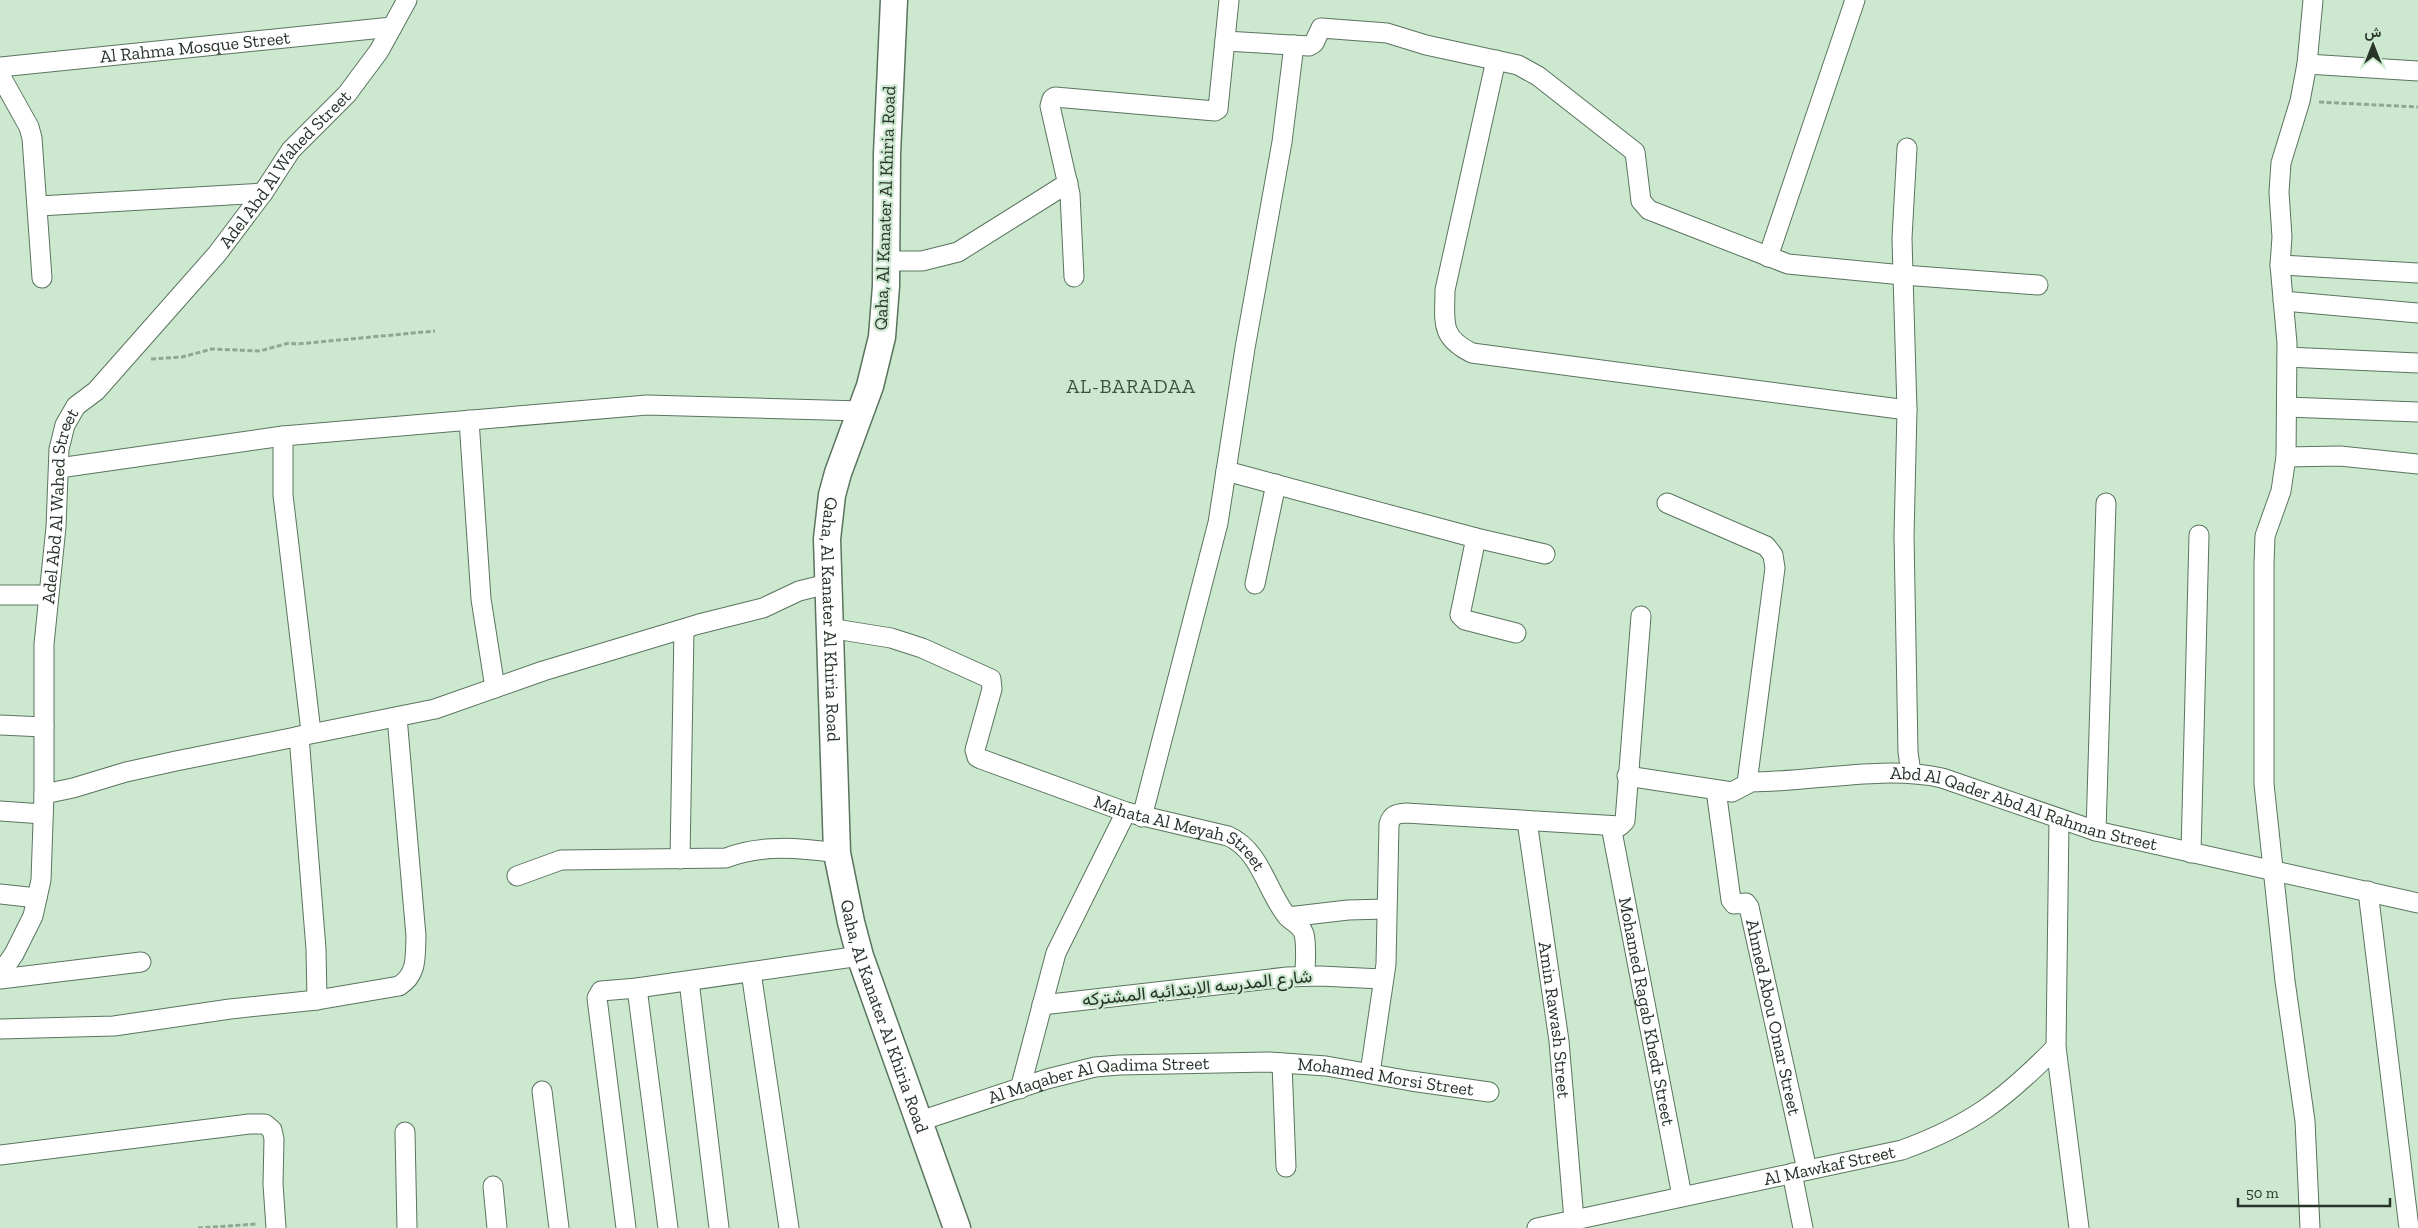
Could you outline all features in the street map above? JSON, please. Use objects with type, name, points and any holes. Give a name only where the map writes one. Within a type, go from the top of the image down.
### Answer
[{"type":"street","name":"Adel Abd Al Wahed Street","points":[[0,974],[14,954],[33,916],[41,880],[44,794],[44,644],[47,595],[56,527],[59,449],[69,419],[76,406],[96,390],[217,254],[263,193],[291,150],[347,94],[379,51],[406,0]]},
{"type":"street","name":"Qaha, Al Kanater Al Khiria Road","points":[[894,0],[887,145],[886,261],[882,337],[870,386],[844,452],[832,495],[827,539],[837,853],[847,905],[860,956],[957,1228]]},
{"type":"street","points":[[1074,277],[1068,183],[1050,106],[1052,99],[1055,97],[1215,111],[1218,109],[1229,0]]},
{"type":"street","points":[[1768,257],[1855,0]]},
{"type":"street","points":[[2310,1228],[2305,1121],[2285,981],[2264,784],[2264,564],[2265,536],[2280,491],[2286,457],[2287,357],[2280,265],[2281,163],[2300,101],[2308,64],[2314,0]]},
{"type":"street","name":"Al Rahma Mosque Street","points":[[0,67],[392,27]]},
{"type":"street","points":[[1225,41],[1312,45],[1319,30],[1324,28],[1365,30],[1398,35],[1426,44],[1530,70],[1632,149],[1636,156],[1641,202],[1649,210],[1768,257],[1809,267],[2038,285]]},
{"type":"street","points":[[1020,1089],[1042,1004],[1063,937],[1134,814],[1207,570],[1282,142],[1294,45]]},
{"type":"street","points":[[1496,60],[1445,290],[1445,327],[1456,345],[1472,353],[1907,410]]},
{"type":"street","points":[[2308,64],[2418,71]]},
{"type":"street","points":[[0,75],[29,126],[32,138],[42,278]]},
{"type":"street","points":[[1906,148],[1902,238],[1907,410],[1904,536],[1908,752],[1911,773]]},
{"type":"street","points":[[886,261],[922,260],[958,252],[1068,183]]},
{"type":"street","points":[[38,206],[263,193]]},
{"type":"street","points":[[2280,265],[2418,273]]},
{"type":"street","points":[[2284,301],[2418,313]]},
{"type":"street","points":[[2287,357],[2418,363]]},
{"type":"street","points":[[59,468],[283,436],[647,405],[861,411]]},
{"type":"street","points":[[2287,407],[2418,412]]},
{"type":"street","points":[[469,420],[481,600],[495,688]]},
{"type":"street","points":[[283,436],[283,495],[305,734],[317,1000]]},
{"type":"street","points":[[2286,457],[2340,456],[2418,464]]},
{"type":"street","points":[[1226,470],[1476,538],[1545,554]]},
{"type":"street","points":[[1255,584],[1276,484]]},
{"type":"street","points":[[1667,503],[1766,546],[1773,555],[1775,568],[1747,783]]},
{"type":"street","points":[[2096,831],[2106,503]]},
{"type":"street","points":[[2190,853],[2199,535]]},
{"type":"street","points":[[1476,538],[1460,615],[1464,620],[1516,633]]},
{"type":"street","points":[[44,794],[73,788],[126,772],[435,709],[543,671],[684,629],[763,608],[799,591],[827,584]]},
{"type":"street","points":[[0,595],[47,595]]},
{"type":"street","points":[[1370,1073],[1382,979],[1386,964],[1389,824],[1394,814],[1620,826],[1625,821],[1641,616]]},
{"type":"street","name":"Mahata Al Meyah Street","points":[[829,628],[892,638],[922,648],[991,679],[992,689],[975,750],[977,757],[981,760],[1134,814],[1228,836],[1237,840],[1251,853],[1288,917],[1299,925],[1304,934],[1305,976]]},
{"type":"street","points":[[680,859],[684,629]]},
{"type":"street","points":[[0,1029],[114,1026],[230,1009],[317,1000],[399,986],[408,980],[415,966],[416,936],[397,717]]},
{"type":"street","points":[[0,725],[44,727]]},
{"type":"street","name":"Abd Al Qader Abd Al Rahman Street","points":[[1628,776],[1716,790],[1737,791],[1747,783],[1911,773],[1942,778],[2059,820],[2096,831],[2418,903]]},
{"type":"street","name":"Ahmed Abou Omar Street","points":[[1716,790],[1731,900],[1734,904],[1746,903],[1749,907],[1800,1172]]},
{"type":"street","points":[[0,811],[43,814]]},
{"type":"street","points":[[2059,820],[2056,1047],[2079,1228]]},
{"type":"street","name":"Amin Rawash Street","points":[[1527,821],[1559,1041],[1574,1220]]},
{"type":"street","name":"Mohamed Ragab Khedr Street","points":[[1611,826],[1682,1196]]},
{"type":"street","points":[[518,876],[562,860],[726,858],[739,853],[794,848],[837,853]]},
{"type":"street","points":[[2368,892],[2409,1228]]},
{"type":"street","points":[[0,894],[37,898]]},
{"type":"street","points":[[1288,917],[1348,910],[1386,909]]},
{"type":"street","points":[[626,1228],[598,998],[601,991],[605,989],[637,988],[860,956]]},
{"type":"street","points":[[0,974],[141,962]]},
{"type":"street","points":[[751,972],[789,1228]]},
{"type":"street","name":"شارع المدرسه الابتدائيه المشتركه","points":[[1042,1004],[1305,976],[1382,979]]},
{"type":"street","points":[[689,980],[719,1228]]},
{"type":"street","points":[[637,988],[668,1228]]},
{"type":"street","name":"Al Mawkaf Street","points":[[1574,1220],[1902,1150],[1937,1138],[1970,1120],[2002,1099],[2056,1047]]},
{"type":"street","points":[[1282,1063],[1286,1167]]},
{"type":"street","name":"Al Maqaber Al Qadima Street","points":[[920,1121],[1070,1072],[1120,1065],[1282,1063]]},
{"type":"street","name":"Mohamed Morsi Street","points":[[1282,1063],[1326,1066],[1489,1092]]},
{"type":"street","points":[[542,1091],[559,1228]]},
{"type":"street","points":[[0,1155],[260,1123],[265,1124],[272,1130],[274,1139],[276,1225]]},
{"type":"street","points":[[405,1132],[407,1228]]},
{"type":"street","points":[[1800,1172],[1803,1228]]},
{"type":"street","points":[[493,1186],[497,1228]]},
{"type":"street","points":[[1536,1228],[1574,1220]]},
{"type":"path","points":[[2300,101],[2418,107]]},
{"type":"path","points":[[120,361],[182,357],[212,349],[260,351],[290,343],[297,344],[435,331]]},
{"type":"path","points":[[198,1228],[276,1225]]},
{"type":"district","name":"AL-BARADAA","points":[[1131,386]]}]
